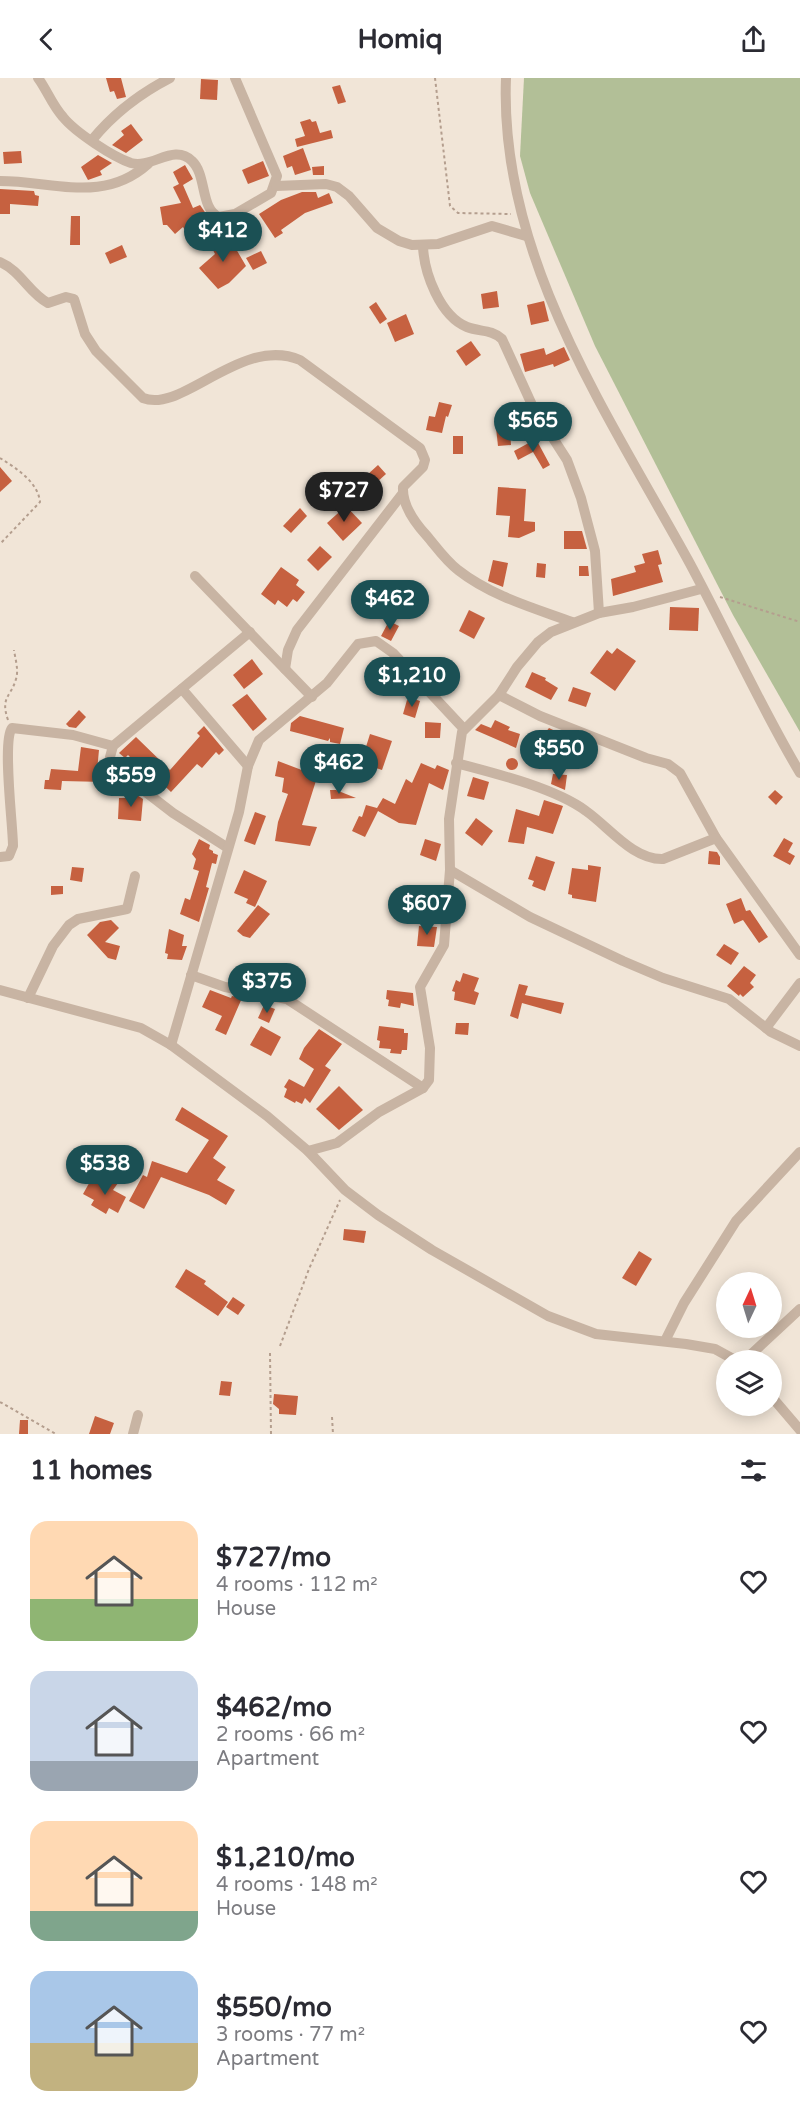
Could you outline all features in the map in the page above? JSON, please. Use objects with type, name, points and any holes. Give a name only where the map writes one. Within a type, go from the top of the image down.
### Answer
[{"type":"street","points":[[38,78],[63,118],[121,159],[148,164]]},
{"type":"street","points":[[92,140],[109,120],[129,103],[170,78]]},
{"type":"street","points":[[0,181],[88,189],[108,186],[133,178],[148,164],[173,155],[191,159],[201,172],[210,209],[219,217],[235,214],[271,193],[276,186],[275,166],[235,78]]},
{"type":"street","points":[[506,78],[509,154],[526,236],[590,381],[800,773]]},
{"type":"street","points":[[276,186],[326,184],[337,187],[349,196],[377,228],[399,241],[423,246],[492,226],[526,236]]},
{"type":"street","points":[[423,246],[424,266],[433,290],[457,321],[468,327],[494,332],[502,339],[533,407],[567,460],[588,519],[596,558],[599,613]]},
{"type":"street","points":[[0,262],[13,269],[35,295],[48,303],[66,297],[74,299],[85,334],[96,351],[143,398],[151,401],[172,396],[240,363],[267,354],[288,355],[300,360],[420,448],[425,460],[423,467],[407,481],[403,493],[297,630],[288,650],[285,669]]},
{"type":"street","points":[[403,493],[418,526],[458,570],[498,594],[572,622]]},
{"type":"street","points":[[195,576],[312,698]]},
{"type":"street","points":[[308,1151],[337,1143],[379,1112],[423,1088],[429,1080],[430,1067],[420,987],[444,945],[450,870],[449,819],[456,763],[464,729],[500,695],[517,667],[538,642],[572,622],[599,613],[633,608],[701,589]]},
{"type":"street","points":[[228,848],[173,813],[112,766],[110,757],[113,746],[250,632]]},
{"type":"street","points":[[171,1045],[228,848],[248,766],[259,740],[312,698],[337,672],[358,644],[376,641],[393,653],[464,729]]},
{"type":"street","points":[[182,689],[248,766]]},
{"type":"street","points":[[500,695],[540,716],[646,758],[668,764],[685,780],[716,838],[800,955]]},
{"type":"street","points":[[0,857],[9,856],[13,846],[8,762],[8,732],[12,728],[73,735],[113,746]]},
{"type":"street","points":[[456,763],[518,780],[584,809],[635,850],[655,860],[663,860],[716,838]]},
{"type":"street","points":[[450,870],[530,917],[623,961],[663,978],[729,999],[766,1028],[800,1046]]},
{"type":"street","points":[[28,998],[61,933],[78,919],[127,909],[135,876]]},
{"type":"street","points":[[191,975],[225,987],[287,999],[423,1088]]},
{"type":"street","points":[[766,1028],[800,983]]},
{"type":"street","points":[[0,990],[141,1028],[171,1045],[230,1086],[308,1151],[345,1190],[378,1215],[432,1251],[548,1316],[596,1334],[665,1341],[716,1350]]},
{"type":"street","points":[[665,1341],[684,1303],[736,1221],[800,1152]]},
{"type":"street","points":[[756,1350],[800,1309]]},
{"type":"street","points":[[782,1411],[796,1430]]},
{"type":"street","points":[[133,1434],[138,1415]]},
{"type":"path","points":[[435,78],[450,206],[458,213],[520,214]]},
{"type":"path","points":[[0,458],[32,483],[40,502],[0,543]]},
{"type":"path","points":[[701,589],[800,622]]},
{"type":"path","points":[[12,728],[5,706],[6,695],[16,679],[14,650]]},
{"type":"path","points":[[280,1347],[309,1269],[345,1190]]},
{"type":"path","points":[[270,1353],[271,1434]]},
{"type":"path","points":[[0,1402],[56,1434]]},
{"type":"path","points":[[332,1417],[333,1434]]},
{"type":"green space","points":[[524,78],[800,78],[800,732],[733,615],[595,346],[530,193],[520,156]]},
{"type":"building","points":[[106,78],[121,78],[126,97],[117,99],[114,91],[110,92]]},
{"type":"building","points":[[201,79],[218,80],[217,100],[200,99]]},
{"type":"building","points":[[340,85],[346,102],[338,104],[332,87]]},
{"type":"building","points":[[310,119],[312,122],[316,121],[320,133],[331,130],[333,138],[297,147],[295,139],[305,136],[300,122]]},
{"type":"building","points":[[131,124],[143,140],[126,153],[112,145],[124,135],[121,131]]},
{"type":"building","points":[[303,148],[311,170],[295,175],[292,166],[287,168],[283,156]]},
{"type":"building","points":[[21,151],[22,163],[4,164],[3,152]]},
{"type":"building","points":[[98,155],[112,163],[100,171],[102,175],[88,180],[81,167]]},
{"type":"building","points":[[263,161],[269,176],[248,184],[242,170]]},
{"type":"building","points":[[185,165],[193,179],[183,185],[193,208],[200,205],[211,221],[194,228],[197,232],[189,237],[183,227],[175,234],[167,225],[163,225],[160,207],[181,203],[173,187],[179,184],[173,172]]},
{"type":"building","points":[[324,166],[324,175],[313,175],[312,167]]},
{"type":"building","points":[[0,189],[34,191],[35,195],[39,196],[38,206],[10,204],[10,214],[0,214]]},
{"type":"building","points":[[302,192],[316,192],[318,198],[329,193],[333,203],[305,213],[281,230],[283,233],[275,238],[259,214],[281,200]]},
{"type":"building","points":[[248,215],[254,224],[241,232],[235,222]]},
{"type":"building","points":[[71,216],[80,216],[80,245],[70,245]]},
{"type":"building","points":[[224,236],[225,239],[229,237],[246,266],[229,283],[218,289],[199,268],[215,254],[210,244]]},
{"type":"building","points":[[122,245],[127,257],[110,264],[105,253]]},
{"type":"building","points":[[261,251],[267,263],[253,270],[246,258]]},
{"type":"building","points":[[497,291],[499,307],[483,309],[481,294]]},
{"type":"building","points":[[544,301],[549,321],[531,325],[527,305]]},
{"type":"building","points":[[376,302],[387,319],[380,324],[369,307]]},
{"type":"building","points":[[406,314],[414,334],[395,342],[387,323]]},
{"type":"building","points":[[471,341],[481,355],[466,366],[456,351]]},
{"type":"building","points":[[564,347],[570,360],[554,367],[553,364],[525,372],[520,354],[544,348],[546,355]]},
{"type":"building","points":[[439,402],[452,405],[448,417],[446,416],[442,433],[426,430],[429,416],[435,417]]},
{"type":"building","points":[[496,428],[510,428],[511,445],[498,446]]},
{"type":"building","points":[[453,436],[463,436],[463,454],[453,454]]},
{"type":"building","points":[[536,439],[550,465],[543,469],[533,452],[518,460],[514,451]]},
{"type":"building","points":[[378,465],[386,474],[376,483],[380,487],[366,503],[350,489],[364,473],[367,475]]},
{"type":"building","points":[[0,467],[12,481],[0,492]]},
{"type":"building","points":[[498,487],[526,489],[524,521],[535,522],[535,531],[519,538],[508,537],[510,516],[496,515]]},
{"type":"building","points":[[346,506],[362,523],[343,541],[327,523]]},
{"type":"building","points":[[300,508],[307,516],[291,533],[283,526]]},
{"type":"building","points":[[564,531],[582,531],[587,549],[564,549]]},
{"type":"building","points":[[320,546],[332,557],[318,571],[307,560]]},
{"type":"building","points":[[658,550],[662,564],[658,565],[663,582],[613,596],[611,579],[636,572],[634,566],[645,563],[642,554]]},
{"type":"building","points":[[493,560],[508,563],[503,587],[488,581]]},
{"type":"building","points":[[537,563],[546,564],[545,578],[536,577]]},
{"type":"building","points":[[579,566],[588,566],[589,576],[579,576]]},
{"type":"building","points":[[281,567],[299,580],[296,585],[305,592],[297,602],[293,599],[287,607],[278,600],[275,605],[261,594]]},
{"type":"building","points":[[670,607],[699,608],[698,631],[669,630]]},
{"type":"building","points":[[469,610],[485,618],[474,639],[459,631]]},
{"type":"building","points":[[389,621],[399,626],[391,641],[381,636]]},
{"type":"building","points":[[617,648],[636,661],[615,691],[590,673],[607,650],[612,654]]},
{"type":"building","points":[[252,659],[263,674],[244,689],[233,675]]},
{"type":"building","points":[[428,668],[439,671],[435,683],[425,676]]},
{"type":"building","points":[[532,672],[546,678],[545,680],[558,688],[551,700],[525,687]]},
{"type":"building","points":[[573,687],[591,693],[586,707],[568,701]]},
{"type":"building","points":[[247,694],[267,719],[253,731],[232,705]]},
{"type":"building","points":[[411,698],[420,701],[415,718],[403,714],[407,700],[411,701]]},
{"type":"building","points":[[79,710],[86,717],[76,728],[69,727],[66,724]]},
{"type":"building","points":[[300,716],[344,728],[340,744],[330,742],[330,738],[328,741],[290,731],[291,723]]},
{"type":"building","points":[[495,720],[510,727],[508,730],[520,734],[516,748],[475,730],[481,724],[491,728]]},
{"type":"building","points":[[425,722],[441,723],[440,738],[425,738]]},
{"type":"building","points":[[204,726],[224,750],[219,755],[216,752],[202,768],[197,764],[171,792],[149,771],[147,774],[128,755],[125,758],[119,753],[136,737],[170,770],[200,736],[197,733]]},
{"type":"building","points":[[549,728],[574,740],[571,753],[546,738],[548,735],[545,733]]},
{"type":"building","points":[[370,734],[392,741],[382,770],[361,763]]},
{"type":"building","points":[[81,747],[99,750],[97,771],[105,772],[105,782],[62,781],[61,790],[44,789],[45,780],[49,780],[51,769],[78,771]]},
{"type":"building","points":[[514,758],[518,764],[514,770],[510,770],[506,762]]},
{"type":"building","points":[[278,761],[307,772],[309,765],[320,768],[302,825],[317,827],[310,846],[275,841],[278,822],[288,794],[282,792],[284,778],[275,776]]},
{"type":"building","points":[[421,763],[435,769],[437,765],[449,770],[443,790],[429,783],[416,825],[399,823],[378,811],[365,837],[352,831],[359,816],[362,817],[366,805],[377,808],[383,798],[395,804],[406,779],[412,783]]},
{"type":"building","points":[[553,774],[567,775],[565,790],[551,784]]},
{"type":"building","points":[[473,777],[489,782],[484,800],[467,796]]},
{"type":"building","points":[[330,790],[336,790],[356,798],[331,799]]},
{"type":"building","points":[[775,790],[783,797],[776,805],[768,797]]},
{"type":"building","points":[[127,794],[137,795],[143,799],[141,821],[118,819],[119,798],[127,798]]},
{"type":"building","points":[[544,800],[563,806],[553,834],[527,827],[524,844],[508,842],[516,809],[539,816]]},
{"type":"building","points":[[255,812],[266,816],[255,845],[244,841]]},
{"type":"building","points":[[476,818],[493,831],[482,846],[465,833]]},
{"type":"building","points":[[784,838],[793,843],[788,852],[795,856],[790,865],[773,856]]},
{"type":"building","points":[[199,839],[210,845],[209,849],[218,855],[216,864],[212,863],[206,887],[209,888],[199,922],[180,914],[185,898],[190,900],[199,871],[193,869],[196,859],[192,854]]},
{"type":"building","points":[[425,839],[441,844],[436,861],[420,855]]},
{"type":"building","points":[[709,851],[717,852],[720,865],[708,864]]},
{"type":"building","points":[[536,856],[555,862],[545,891],[532,886],[534,881],[528,879]]},
{"type":"building","points":[[588,865],[601,867],[596,902],[572,898],[572,895],[568,894],[572,868],[588,870]]},
{"type":"building","points":[[72,867],[84,868],[82,882],[70,880]]},
{"type":"building","points":[[244,870],[267,881],[255,907],[246,903],[248,899],[234,893]]},
{"type":"building","points":[[51,886],[63,886],[63,894],[51,895]]},
{"type":"building","points":[[741,898],[746,911],[750,910],[768,937],[759,943],[743,920],[734,924],[726,904]]},
{"type":"building","points":[[258,905],[270,914],[250,938],[243,936],[237,931]]},
{"type":"building","points":[[111,920],[119,928],[105,942],[120,946],[116,960],[108,958],[87,935],[100,922]]},
{"type":"building","points":[[419,926],[437,927],[434,947],[417,946]]},
{"type":"building","points":[[169,929],[184,935],[182,946],[187,946],[182,960],[167,959],[168,954],[165,953]]},
{"type":"building","points":[[724,944],[739,953],[731,965],[716,955]]},
{"type":"building","points":[[744,966],[756,975],[750,983],[754,987],[743,997],[727,986]]},
{"type":"building","points":[[463,973],[479,978],[474,991],[479,993],[475,1005],[454,1000],[455,992],[452,991],[456,980],[460,982]]},
{"type":"building","points":[[519,984],[528,986],[525,995],[564,1003],[561,1014],[522,1003],[518,1019],[510,1016]]},
{"type":"building","points":[[210,990],[231,998],[232,996],[242,998],[226,1035],[215,1030],[222,1016],[202,1007]]},
{"type":"building","points":[[387,990],[413,993],[414,1006],[401,1003],[400,1008],[388,1006]]},
{"type":"building","points":[[264,1005],[275,1009],[269,1023],[258,1018]]},
{"type":"building","points":[[456,1023],[469,1023],[468,1035],[455,1034]]},
{"type":"building","points":[[261,1026],[281,1037],[271,1056],[250,1045]]},
{"type":"building","points":[[379,1026],[404,1029],[404,1033],[408,1033],[407,1050],[402,1050],[401,1054],[390,1053],[391,1049],[379,1048],[380,1041],[377,1040]]},
{"type":"building","points":[[319,1029],[342,1044],[325,1066],[331,1070],[310,1103],[305,1098],[302,1104],[296,1101],[295,1103],[284,1097],[287,1089],[284,1087],[289,1079],[304,1087],[314,1069],[299,1059],[304,1048]]},
{"type":"building","points":[[339,1086],[363,1110],[339,1130],[316,1109]]},
{"type":"building","points":[[182,1107],[228,1136],[213,1158],[226,1167],[217,1180],[235,1190],[226,1205],[209,1195],[161,1177],[144,1209],[129,1201],[143,1175],[147,1177],[152,1161],[187,1173],[209,1140],[175,1120]]},
{"type":"building","points":[[92,1178],[105,1186],[110,1178],[118,1183],[113,1190],[126,1197],[118,1213],[109,1208],[106,1214],[91,1205],[94,1200],[83,1194]]},
{"type":"building","points":[[344,1229],[366,1231],[364,1243],[343,1240]]},
{"type":"building","points":[[639,1251],[652,1259],[636,1286],[622,1278]]},
{"type":"building","points":[[186,1269],[206,1281],[204,1284],[228,1302],[218,1316],[175,1287]]},
{"type":"building","points":[[233,1297],[245,1305],[238,1315],[226,1307]]},
{"type":"building","points":[[221,1381],[232,1382],[230,1396],[219,1395]]},
{"type":"building","points":[[274,1394],[298,1396],[296,1415],[279,1414],[279,1409],[273,1404]]},
{"type":"building","points":[[95,1416],[114,1423],[110,1434],[89,1434]]},
{"type":"building","points":[[20,1420],[28,1420],[28,1434],[19,1434]]}]
